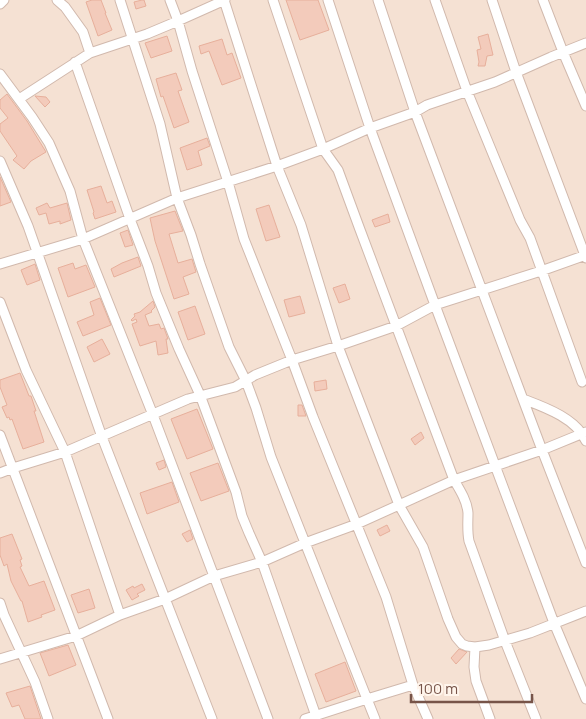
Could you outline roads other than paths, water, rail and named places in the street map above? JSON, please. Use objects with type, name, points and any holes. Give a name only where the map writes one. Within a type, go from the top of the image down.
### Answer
[{"type":"street","points":[[0,4],[4,0]]},
{"type":"street","points":[[56,0],[64,7],[82,32],[90,53]]},
{"type":"street","points":[[120,0],[160,124],[177,198],[229,347],[246,381],[272,457],[375,719]]},
{"type":"street","points":[[170,0],[228,182],[244,239],[386,597],[413,686],[428,719]]},
{"type":"street","points":[[19,99],[90,53],[147,34],[225,0],[277,166],[301,225],[338,346],[399,505],[423,547],[456,637],[462,644],[467,646],[488,645],[530,633],[586,611]]},
{"type":"street","points":[[273,0],[323,149],[338,170],[454,480],[466,506],[469,540],[536,719]]},
{"type":"street","points":[[328,0],[370,128],[435,305],[554,623],[586,699]]},
{"type":"street","points":[[378,0],[415,112],[586,563]]},
{"type":"street","points":[[435,0],[467,92],[520,220],[530,238],[582,382]]},
{"type":"street","points":[[0,473],[65,452],[177,403],[200,395],[235,387],[262,372],[292,360],[396,326],[435,305],[586,256],[516,72],[492,0]]},
{"type":"street","points":[[544,0],[586,106]]},
{"type":"street","points":[[0,264],[83,239],[177,198],[323,149],[370,128],[415,112],[427,105],[495,82],[586,43]]},
{"type":"street","points":[[75,62],[156,293],[200,395],[236,492],[242,516],[262,562],[316,716]]},
{"type":"street","points":[[0,74],[49,143],[70,191],[83,239],[153,415],[268,719]]},
{"type":"street","points":[[0,161],[28,226],[102,437],[212,719]]},
{"type":"street","points":[[0,302],[26,370],[65,452],[120,614]]},
{"type":"street","points":[[0,659],[76,636],[120,614],[165,599],[214,576],[262,562],[305,543],[357,524],[454,480],[584,436],[556,413],[523,399]]},
{"type":"street","points":[[0,435],[108,719]]},
{"type":"street","points":[[0,603],[35,682],[48,719]]},
{"type":"street","points":[[475,647],[474,667],[476,681],[490,719]]},
{"type":"street","points":[[305,719],[332,715],[367,699],[413,686]]}]
